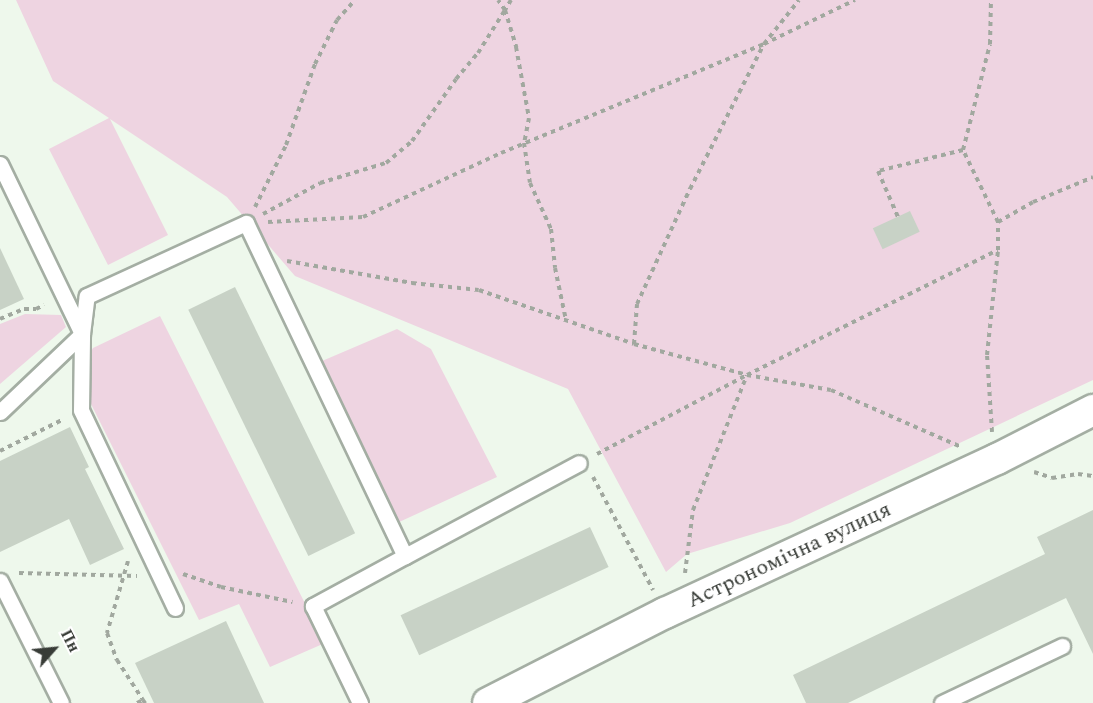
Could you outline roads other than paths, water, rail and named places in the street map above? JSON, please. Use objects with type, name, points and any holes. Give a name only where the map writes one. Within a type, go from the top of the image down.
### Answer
[{"type":"street","name":"Астрономічна вулиця","points":[[488,703],[665,613],[997,459],[1093,410]]},
{"type":"lane","points":[[0,164],[82,334]]},
{"type":"lane","points":[[175,608],[81,410],[82,334],[87,296],[246,223],[405,556]]},
{"type":"lane","points":[[0,412],[82,334]]},
{"type":"lane","points":[[360,703],[313,606],[582,462]]},
{"type":"lane","points":[[0,581],[61,703]]},
{"type":"lane","points":[[942,703],[1062,646]]}]
